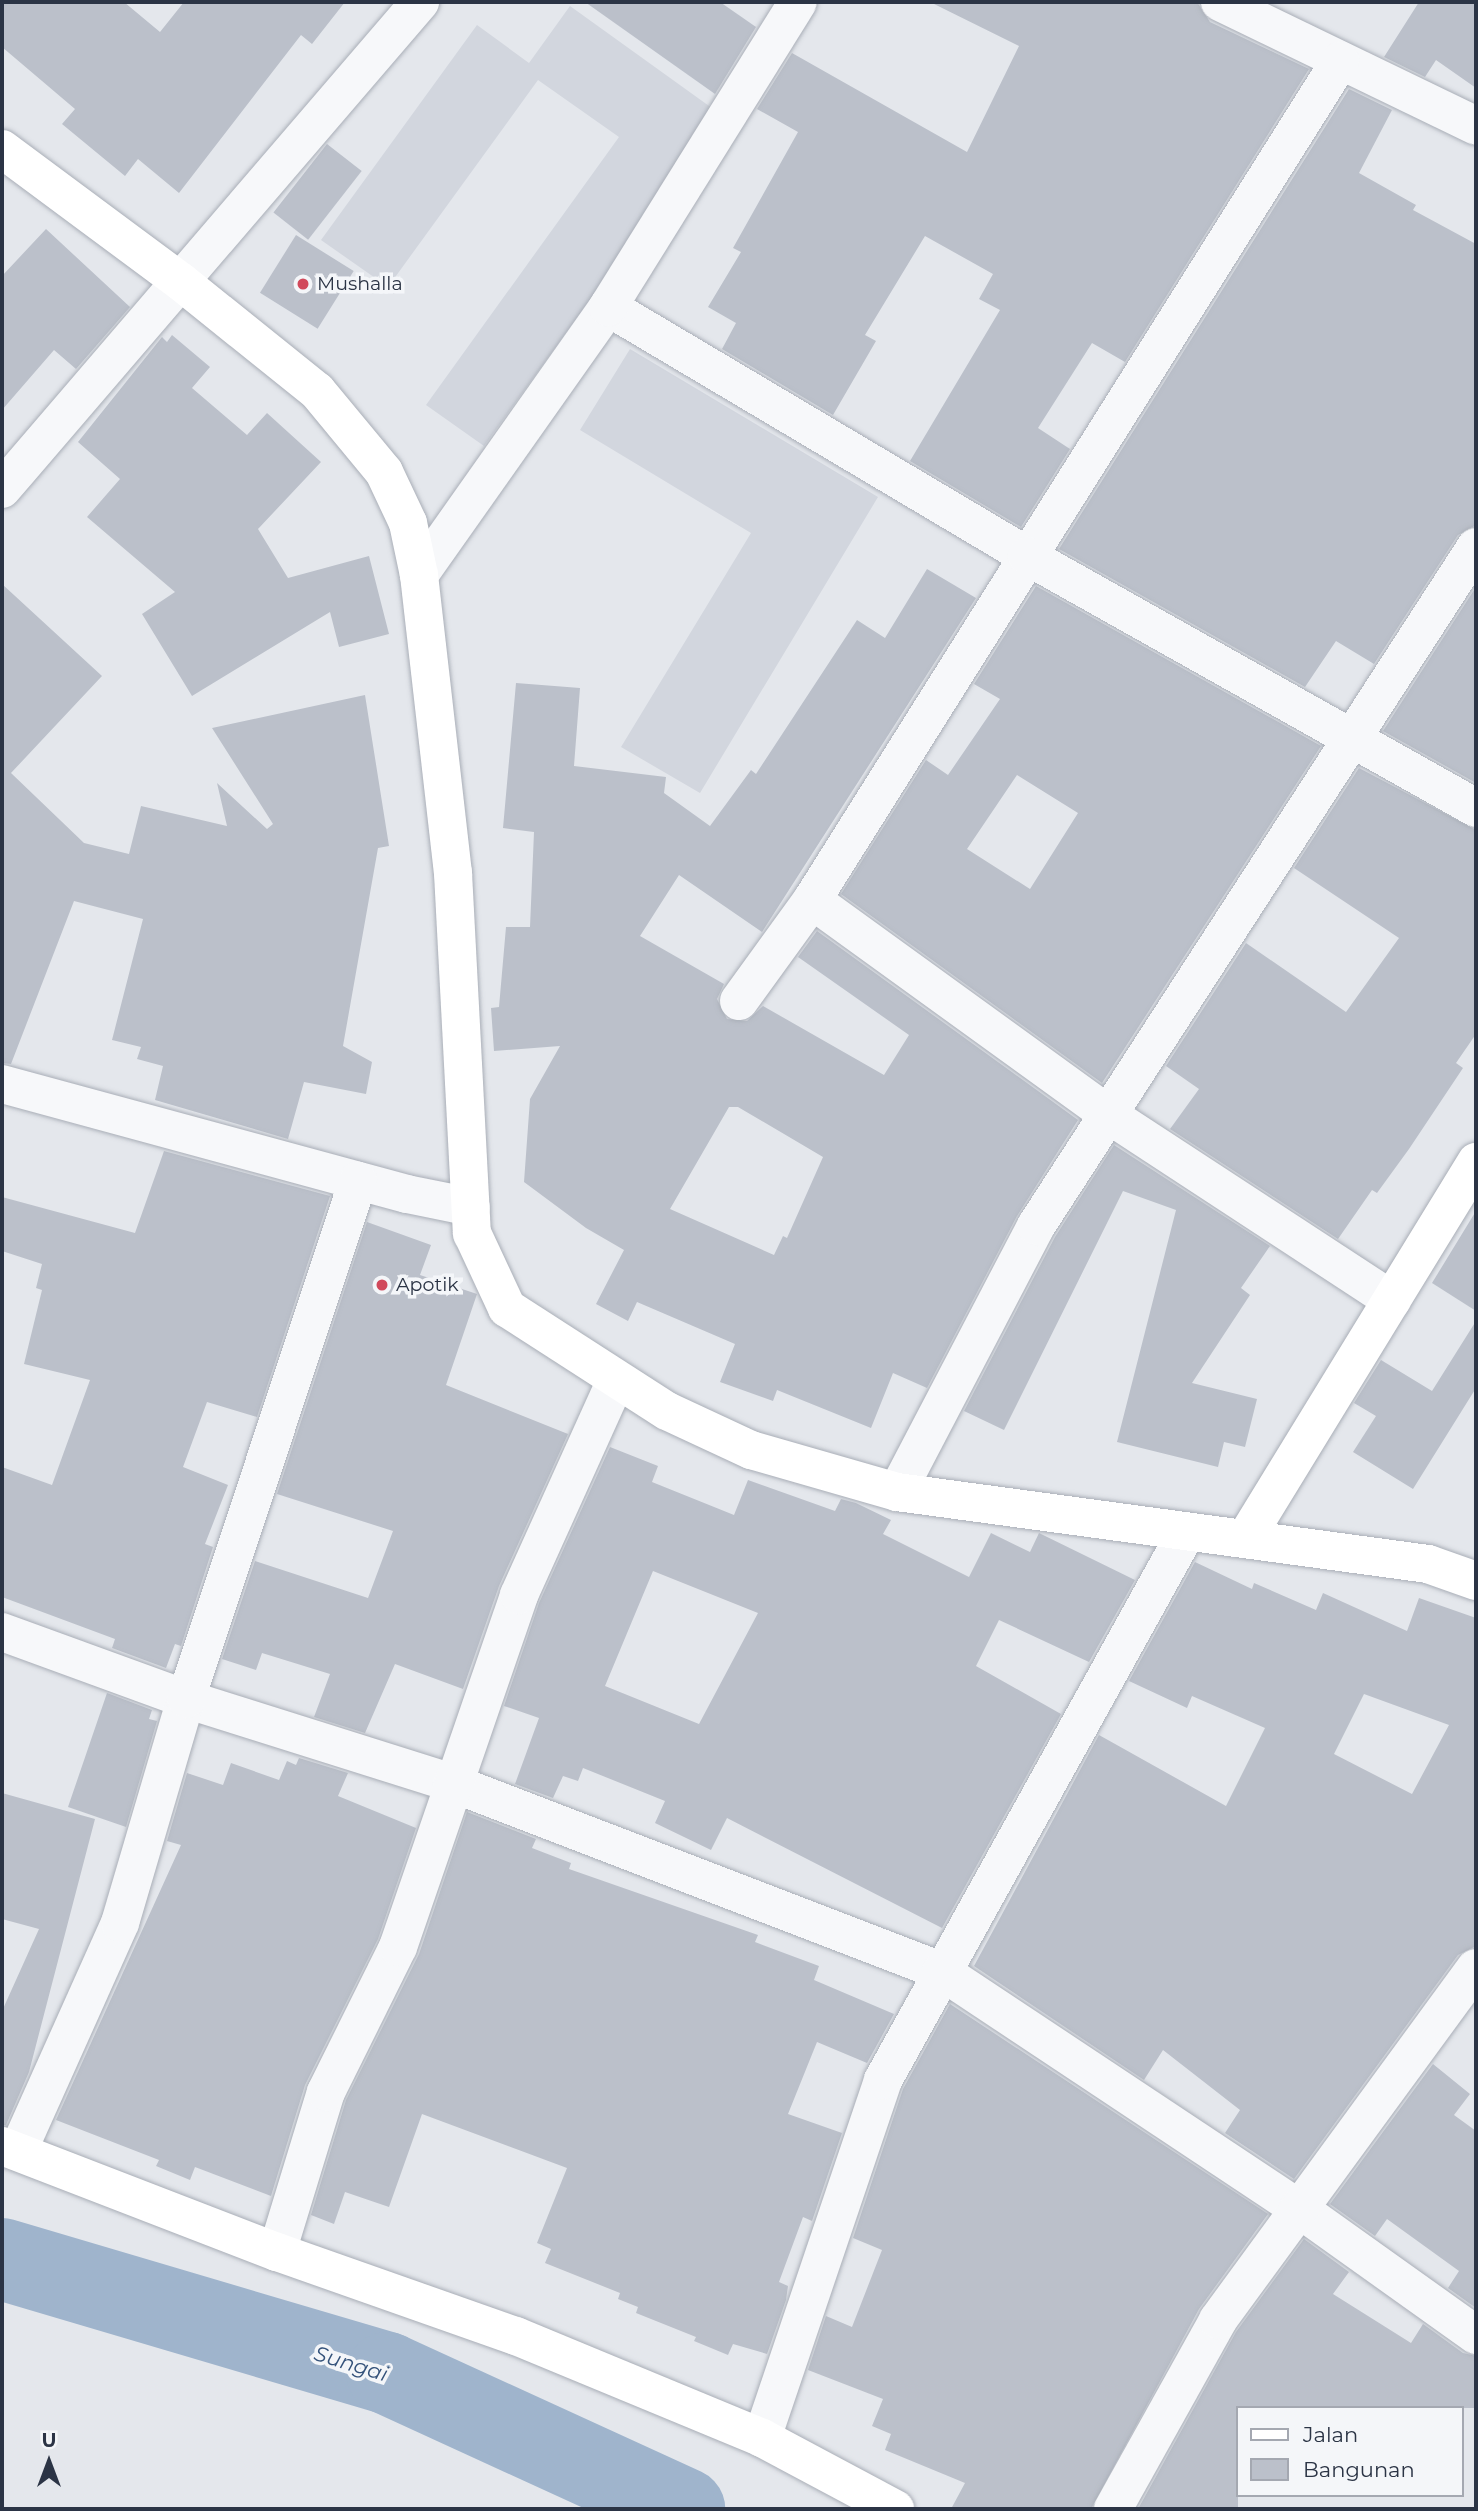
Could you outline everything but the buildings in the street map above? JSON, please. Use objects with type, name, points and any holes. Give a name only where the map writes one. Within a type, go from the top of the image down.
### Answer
[{"type":"street","points":[[2,489],[420,2]]},
{"type":"street","points":[[419,575],[608,307],[798,2]]},
{"type":"street","points":[[1220,2],[1476,126]]},
{"type":"street","points":[[739,1001],[812,900],[1027,556],[1174,331],[1340,61]]},
{"type":"street","points":[[2,149],[180,281],[317,391],[384,472],[408,523],[419,575],[453,873],[472,1233],[507,1308],[667,1412],[751,1450],[897,1492],[1186,1533],[1247,1536],[1428,1563],[1476,1581]]},
{"type":"street","points":[[608,307],[1027,556],[1351,734],[1476,808]]},
{"type":"street","points":[[897,1492],[1036,1226],[1351,734],[1476,547]]},
{"type":"street","points":[[812,900],[1109,1115],[1392,1300]]},
{"type":"street","points":[[2,1084],[358,1181],[471,1207]]},
{"type":"street","points":[[1247,1536],[1476,1162]]},
{"type":"street","points":[[358,1181],[186,1699],[120,1923],[10,2148],[277,2252],[516,2336],[762,2438],[895,2509]]},
{"type":"street","points":[[277,2252],[326,2092],[398,1947],[452,1783],[519,1595],[616,1380]]},
{"type":"street","points":[[762,2438],[883,2080],[1186,1533]]},
{"type":"street","points":[[2,1632],[186,1699],[452,1783],[941,1971],[1298,2208],[1476,2335]]},
{"type":"street","points":[[1113,2509],[1218,2320],[1476,1968]]},
{"type":"shaded area","points":[[570,6],[723,116],[484,446],[426,405],[619,137],[538,80],[388,287],[321,240],[477,25],[529,63]]},
{"type":"shaded area","points":[[630,349],[878,497],[700,793],[621,747],[751,533],[580,430]]},
{"type":"waterway","name":"Sungai","points":[[2,2259],[387,2373],[684,2509]]},
{"type":"place","name":"Mushalla","points":[[303,284]]},
{"type":"place","name":"Apotik","points":[[382,1285]]}]
